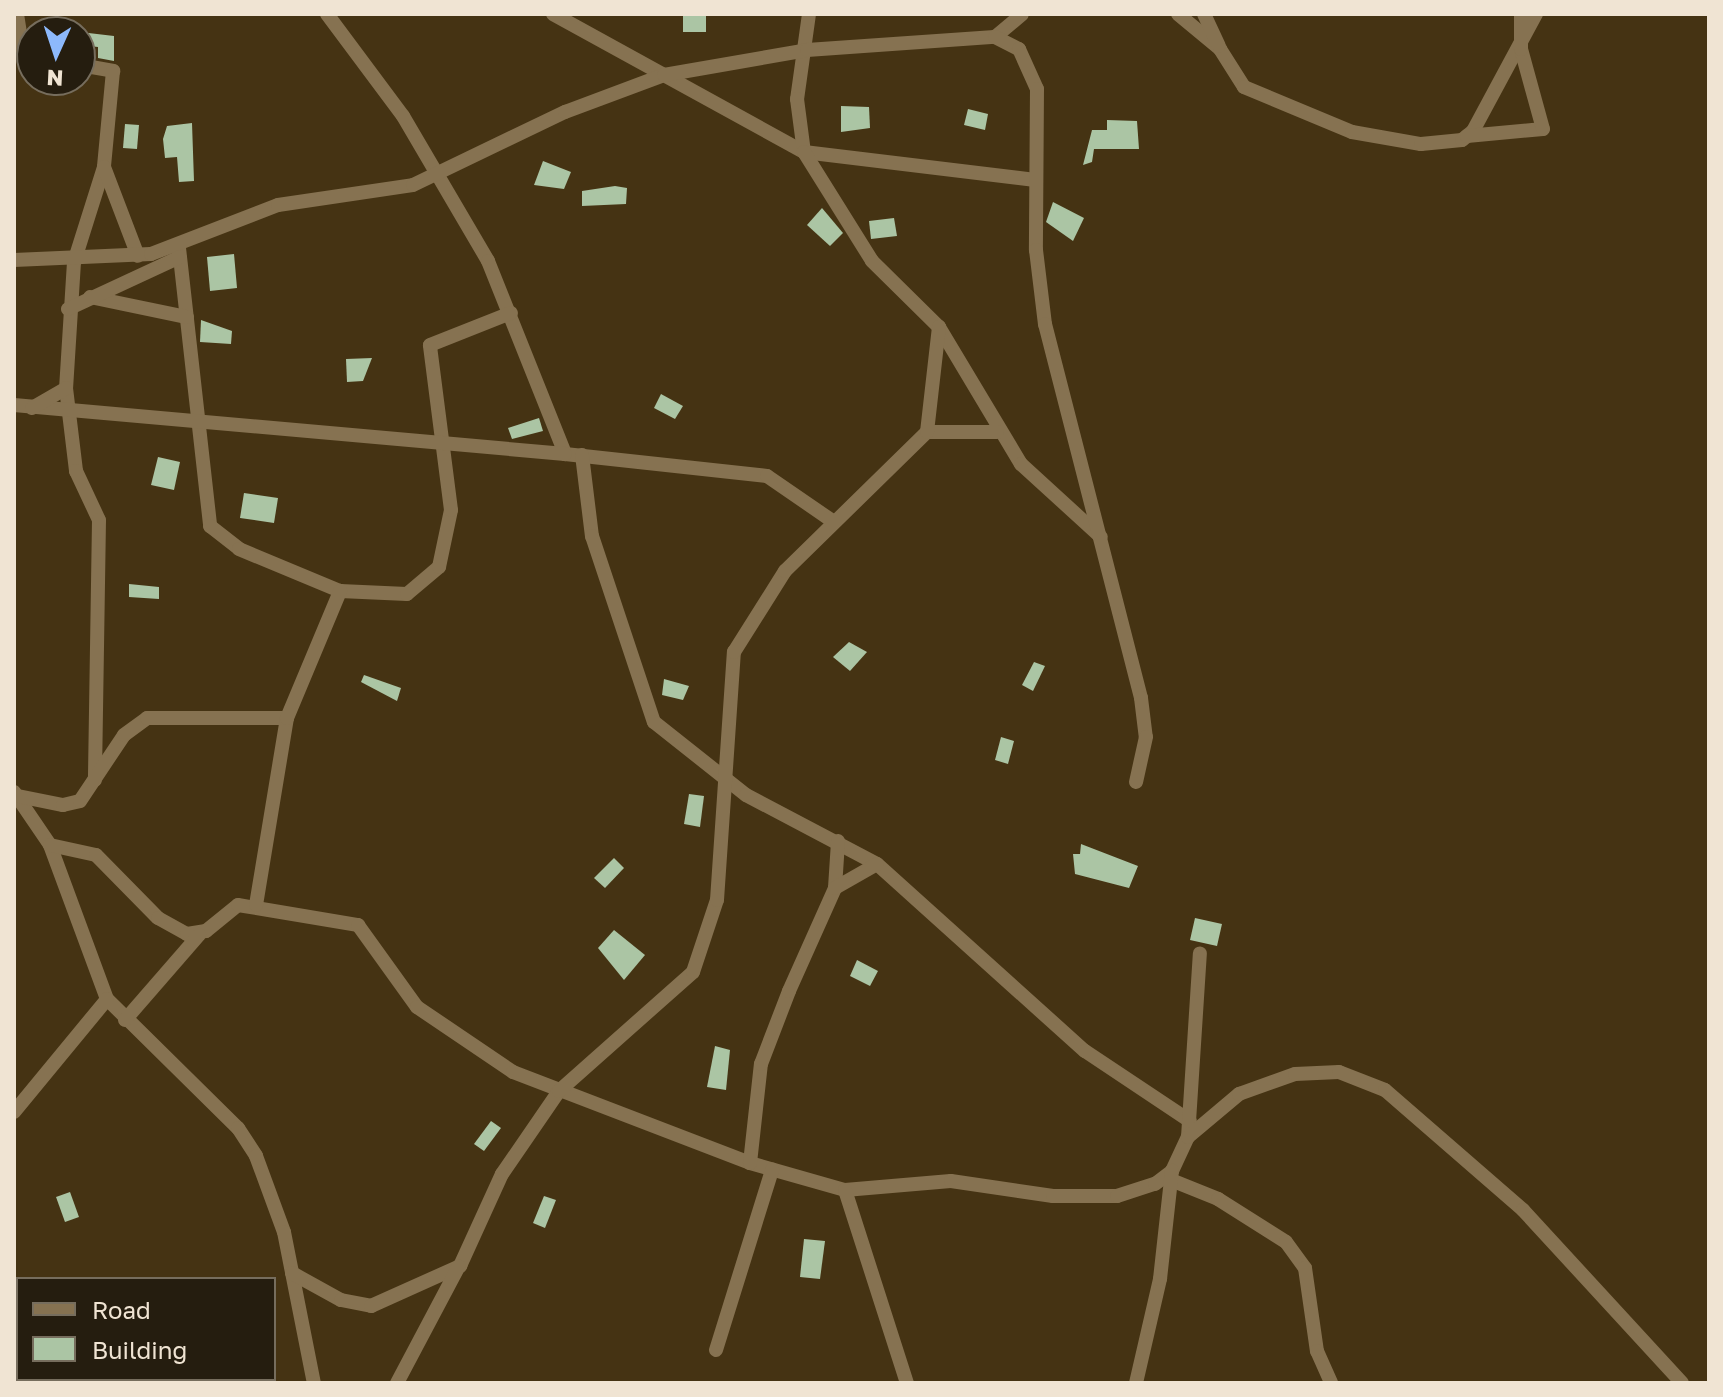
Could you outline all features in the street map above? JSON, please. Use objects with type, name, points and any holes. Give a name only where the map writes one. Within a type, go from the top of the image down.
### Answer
[{"type":"street","points":[[327,14],[440,176],[511,313],[565,454]]},
{"type":"street","points":[[553,14],[804,152],[1035,180]]},
{"type":"street","points":[[809,14],[807,50],[797,99],[804,152],[872,261],[939,327],[997,432],[1056,500],[1101,537]]},
{"type":"street","points":[[995,37],[1022,14]]},
{"type":"street","points":[[1178,14],[1220,49]]},
{"type":"street","points":[[1204,14],[1234,79],[1309,117],[1391,141],[1443,143],[1467,136],[1543,129],[1522,33],[1521,14]]},
{"type":"street","points":[[1467,136],[1522,33],[1536,14]]},
{"type":"street","points":[[68,309],[278,205],[440,176],[565,112],[664,75],[807,50],[995,37],[1019,49],[1037,89],[1035,180],[1050,350],[1141,698],[1146,737],[1136,782]]},
{"type":"street","points":[[95,780],[99,520],[76,471],[66,388],[68,309],[74,262],[104,167],[113,71],[96,68]]},
{"type":"street","points":[[104,167],[138,256]]},
{"type":"street","points":[[14,260],[74,262],[180,252]]},
{"type":"street","points":[[180,252],[196,426],[207,451],[215,534],[340,591],[407,594],[439,567],[451,510],[430,345],[511,313]]},
{"type":"street","points":[[90,296],[187,317]]},
{"type":"street","points":[[397,1383],[460,1266],[502,1174],[559,1091],[673,995],[706,949],[726,777],[732,669],[746,624],[834,522],[927,432],[939,327]]},
{"type":"street","points":[[32,408],[66,388]]},
{"type":"street","points":[[14,405],[196,426],[582,455],[767,476],[834,522]]},
{"type":"street","points":[[927,432],[997,432]]},
{"type":"street","points":[[582,455],[592,536],[642,702],[670,737],[763,806],[838,841],[877,864],[1085,1051],[1190,1121]]},
{"type":"street","points":[[256,905],[287,718],[340,591]]},
{"type":"street","points":[[16,794],[72,805],[95,780],[131,726],[147,718],[287,718]]},
{"type":"street","points":[[16,794],[50,845],[107,999],[238,1128],[273,1195],[314,1383]]},
{"type":"street","points":[[750,1163],[765,1050],[835,888],[838,841]]},
{"type":"street","points":[[50,845],[96,855],[158,918],[199,935]]},
{"type":"street","points":[[835,888],[877,864]]},
{"type":"street","points":[[125,1020],[199,935],[229,908],[256,905],[358,925],[417,1007],[513,1072],[772,1170],[845,1190],[951,1181],[1053,1196],[1117,1196],[1172,1175],[1218,1199],[1286,1242],[1305,1268],[1317,1351],[1331,1383]]},
{"type":"street","points":[[1136,1383],[1160,1279],[1172,1175],[1188,1137],[1200,953]]},
{"type":"street","points":[[14,1112],[107,999]]},
{"type":"street","points":[[1188,1137],[1239,1094],[1295,1074],[1339,1072],[1385,1090],[1523,1210],[1682,1383]]},
{"type":"street","points":[[716,1350],[772,1170]]},
{"type":"street","points":[[845,1190],[907,1383]]},
{"type":"street","points":[[292,1273],[341,1300],[371,1306],[460,1266]]},
{"type":"building","points":[[683,16],[706,16],[706,32],[683,32]]},
{"type":"building","points":[[96,34],[114,36],[114,61],[98,58]]},
{"type":"building","points":[[841,106],[869,107],[870,128],[841,132]]},
{"type":"building","points":[[968,109],[988,114],[985,130],[964,125]]},
{"type":"building","points":[[1107,120],[1137,121],[1139,149],[1094,149],[1092,162],[1083,165],[1092,130],[1107,130]]},
{"type":"building","points":[[192,123],[194,181],[179,182],[177,157],[165,158],[163,139],[167,126]]},
{"type":"building","points":[[125,124],[139,125],[137,149],[123,148]]},
{"type":"building","points":[[543,161],[571,172],[564,189],[534,185]]},
{"type":"building","points":[[615,186],[627,188],[626,204],[582,206],[582,191]]},
{"type":"building","points":[[1053,202],[1084,218],[1073,241],[1046,222]]},
{"type":"building","points":[[822,208],[843,233],[830,246],[807,225]]},
{"type":"building","points":[[894,218],[897,236],[871,239],[869,221]]},
{"type":"building","points":[[234,254],[237,288],[210,291],[207,257]]},
{"type":"building","points":[[201,320],[232,331],[231,344],[200,342]]},
{"type":"building","points":[[372,358],[363,381],[347,382],[346,359]]},
{"type":"building","points":[[661,394],[683,406],[675,419],[654,408]]},
{"type":"building","points":[[539,418],[543,431],[512,439],[508,428]]},
{"type":"building","points":[[158,457],[180,462],[174,490],[151,485]]},
{"type":"building","points":[[244,493],[278,498],[274,523],[240,518]]},
{"type":"building","points":[[129,584],[159,587],[159,599],[129,597]]},
{"type":"building","points":[[849,642],[867,652],[850,671],[833,657]]},
{"type":"building","points":[[1034,662],[1045,666],[1033,691],[1022,685]]},
{"type":"building","points":[[364,675],[401,688],[397,701],[361,682]]},
{"type":"building","points":[[664,679],[689,686],[683,700],[662,695]]},
{"type":"building","points":[[1001,737],[1014,741],[1008,764],[995,760]]},
{"type":"building","points":[[689,794],[704,796],[700,827],[684,824]]},
{"type":"building","points":[[1081,844],[1138,866],[1129,888],[1075,874],[1073,854],[1080,854]]},
{"type":"building","points":[[614,858],[624,868],[605,888],[594,878]]},
{"type":"building","points":[[1195,918],[1222,924],[1217,946],[1190,940]]},
{"type":"building","points":[[614,930],[645,955],[624,980],[598,948]]},
{"type":"building","points":[[857,960],[878,971],[870,986],[850,976]]},
{"type":"building","points":[[715,1046],[730,1050],[726,1090],[707,1087]]},
{"type":"building","points":[[491,1121],[501,1128],[484,1151],[474,1144]]},
{"type":"building","points":[[70,1192],[79,1217],[65,1222],[56,1197]]},
{"type":"building","points":[[544,1196],[556,1200],[545,1228],[533,1223]]},
{"type":"building","points":[[804,1239],[825,1241],[820,1279],[800,1277]]}]
